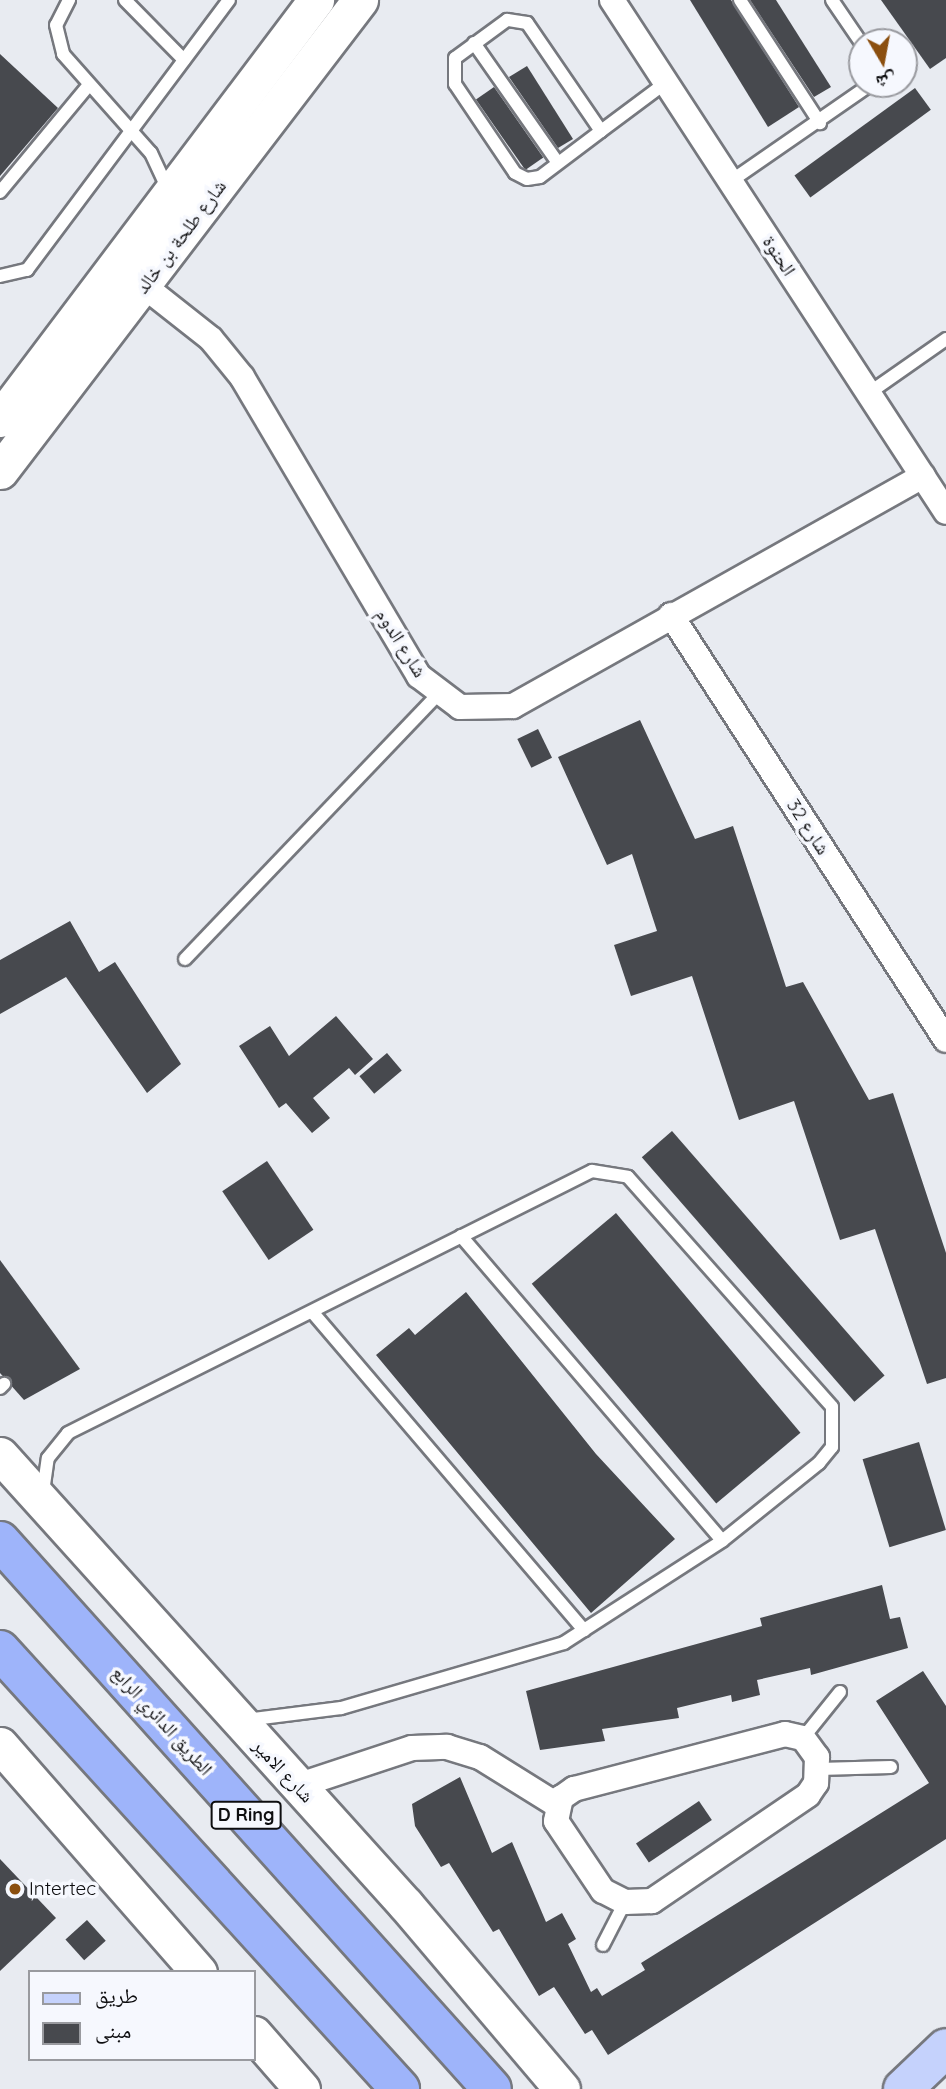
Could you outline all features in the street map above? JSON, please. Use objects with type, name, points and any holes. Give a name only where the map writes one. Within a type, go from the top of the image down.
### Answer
[{"type":"highway","name":"الطريق الدائري الرابع","points":[[0,1541],[492,2089]]},
{"type":"highway","points":[[0,1650],[400,2089]]},
{"type":"main road","name":"شارع طلحة بن خالد","points":[[0,419],[168,201],[316,0]]},
{"type":"main road","name":"شارع طلحة بن خالد","points":[[0,471],[360,0]]},
{"type":"main road","name":"شارع الامير","points":[[0,1455],[43,1507],[298,1786],[562,2089]]},
{"type":"main road","points":[[0,1745],[197,1970]]},
{"type":"main road","points":[[256,2036],[302,2089]]},
{"type":"main road","points":[[903,2089],[946,2048]]},
{"type":"street","name":"الحنوة","points":[[612,0],[946,512]]},
{"type":"street","name":"شارع الدوم","points":[[144,286],[211,339],[242,377],[419,676],[437,695],[487,711],[513,706],[923,476]]},
{"type":"street","name":"شارع 32","points":[[671,615],[946,1040]]},
{"type":"street","points":[[765,1737],[803,1738],[819,1769],[796,1805],[665,1894],[625,1902],[594,1881],[559,1828],[557,1805],[566,1792],[765,1737]]},
{"type":"street","points":[[298,1786],[412,1748],[447,1747],[480,1757],[557,1805]]},
{"type":"lane","points":[[69,0],[59,11],[58,41],[89,86],[162,170],[168,201]]},
{"type":"lane","points":[[0,276],[27,270],[229,0]]},
{"type":"lane","points":[[740,0],[820,123]]},
{"type":"lane","points":[[832,0],[851,28]]},
{"type":"lane","points":[[128,6],[184,60]]},
{"type":"lane","points":[[601,131],[527,23],[508,20],[455,58],[452,75],[515,173],[534,178],[558,163],[601,131],[664,83]]},
{"type":"lane","points":[[474,43],[558,163]]},
{"type":"lane","points":[[0,192],[89,86]]},
{"type":"lane","points":[[731,181],[820,123],[853,98]]},
{"type":"lane","points":[[869,393],[946,339]]},
{"type":"lane","points":[[185,959],[437,695]]},
{"type":"lane","points":[[43,1507],[48,1458],[68,1433],[314,1314],[461,1236],[592,1171],[612,1170],[644,1194],[820,1388],[832,1408],[832,1447],[722,1541],[584,1630],[401,1693],[309,1715],[235,1720]]},
{"type":"lane","points":[[461,1236],[722,1541]]},
{"type":"lane","points":[[314,1314],[584,1630]]},
{"type":"lane","points":[[803,1738],[839,1692]]},
{"type":"lane","points":[[819,1769],[891,1767]]},
{"type":"lane","points":[[603,1945],[625,1902]]},
{"type":"building","points":[[690,0],[731,0],[799,107],[768,127]]},
{"type":"building","points":[[750,0],[776,0],[831,87],[814,97]]},
{"type":"building","points":[[881,0],[946,0],[946,58],[930,69],[918,52],[918,28],[901,28]]},
{"type":"building","points":[[0,54],[58,108],[0,176]]},
{"type":"building","points":[[527,66],[573,139],[558,148],[509,77]]},
{"type":"building","points":[[494,87],[543,157],[525,170],[476,100]]},
{"type":"building","points":[[918,92],[931,110],[810,197],[794,176],[901,98],[918,98]]},
{"type":"building","points":[[640,720],[695,839],[733,826],[786,987],[803,982],[869,1100],[893,1093],[946,1253],[946,1378],[927,1384],[875,1229],[840,1240],[794,1101],[739,1120],[692,976],[631,996],[614,945],[657,931],[632,854],[607,865],[558,757]]},
{"type":"building","points":[[538,729],[552,758],[531,768],[517,739]]},
{"type":"building","points":[[70,921],[99,972],[115,962],[181,1064],[147,1093],[66,977],[0,1014],[0,960]]},
{"type":"building","points":[[336,1016],[373,1059],[355,1075],[349,1068],[313,1098],[330,1118],[312,1133],[286,1103],[279,1108],[239,1046],[270,1026],[289,1056]]},
{"type":"building","points":[[387,1053],[402,1071],[374,1094],[359,1076]]},
{"type":"building","points":[[672,1131],[885,1376],[854,1402],[642,1157]]},
{"type":"building","points":[[267,1161],[313,1230],[269,1260],[222,1191]]},
{"type":"building","points":[[616,1213],[800,1433],[716,1504],[532,1284]]},
{"type":"building","points":[[0,1260],[80,1369],[24,1400],[0,1373]]},
{"type":"building","points":[[466,1292],[596,1454],[675,1539],[591,1613],[376,1355],[409,1328],[415,1335]]},
{"type":"building","points":[[919,1442],[946,1530],[889,1547],[863,1459]]},
{"type":"building","points":[[882,1585],[890,1619],[900,1617],[908,1648],[811,1675],[810,1668],[757,1680],[760,1695],[732,1702],[731,1695],[677,1708],[679,1718],[602,1729],[605,1741],[540,1750],[526,1691],[762,1626],[760,1618]]},
{"type":"building","points":[[923,1671],[946,1706],[946,1839],[608,2055],[592,2030],[585,2034],[554,1987],[539,1996],[499,1929],[493,1932],[449,1863],[441,1867],[415,1826],[412,1804],[460,1777],[492,1853],[512,1842],[546,1922],[562,1913],[576,1939],[568,1944],[591,1992],[597,1988],[602,1996],[645,1970],[641,1963],[929,1783],[876,1701]]},
{"type":"building","points":[[699,1801],[712,1820],[649,1863],[636,1843]]},
{"type":"building","name":"Intertec","points":[[0,1859],[56,1918],[0,1971]]},
{"type":"building","points":[[87,1920],[106,1941],[84,1960],[65,1939]]},
{"type":"place","name":"Intertec","points":[[15,1889]]}]
